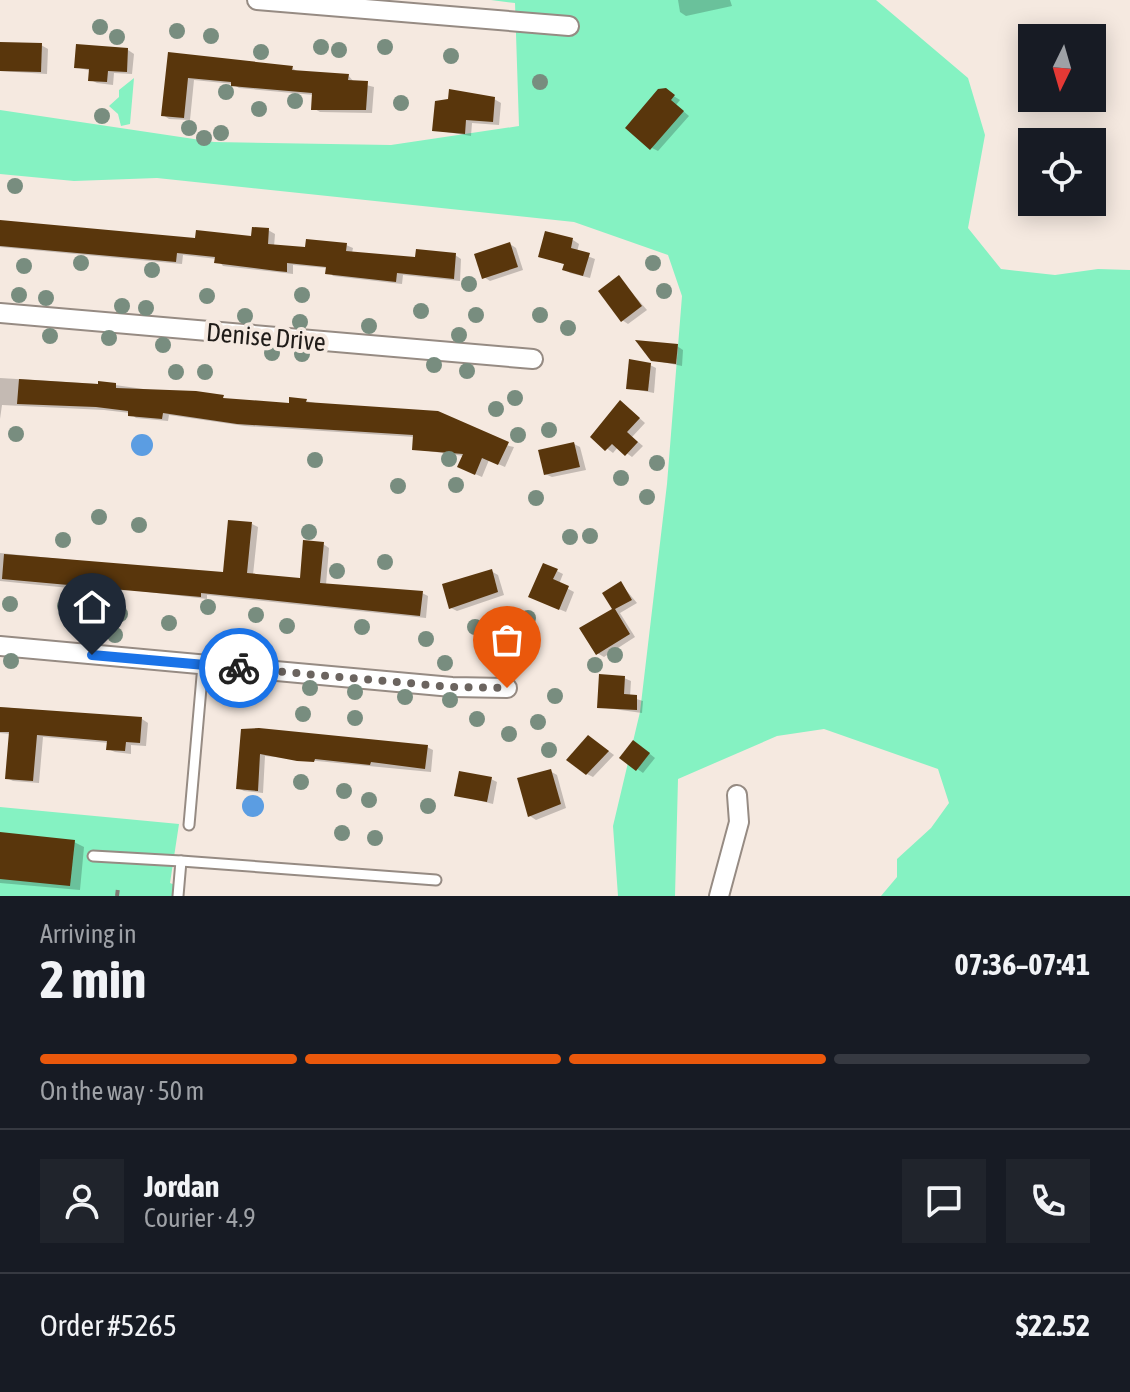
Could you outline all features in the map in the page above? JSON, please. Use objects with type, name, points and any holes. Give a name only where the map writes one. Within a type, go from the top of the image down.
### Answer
[{"type":"street","points":[[257,0],[569,26]]},
{"type":"street","name":"Denise Drive","points":[[0,313],[533,359]]},
{"type":"street","points":[[0,646],[452,687],[507,688]]},
{"type":"street","points":[[719,896],[739,822],[737,795]]},
{"type":"lane","points":[[189,825],[203,665]]},
{"type":"lane","points":[[93,856],[436,880]]},
{"type":"lane","points":[[178,896],[181,861]]},
{"type":"path","points":[[117,896],[118,888]]},
{"type":"green space","points":[[491,0],[876,0],[968,78],[985,135],[968,228],[1001,269],[1055,275],[1098,269],[1130,270],[1130,896],[881,896],[897,877],[897,859],[931,828],[949,803],[938,769],[824,729],[777,736],[678,779],[675,896],[618,896],[613,826],[640,712],[667,484],[682,296],[668,255],[574,222],[157,178],[74,181],[0,174],[0,110],[214,142],[391,145],[519,126],[515,3]]},
{"type":"green space","points":[[134,78],[130,124],[121,126],[118,114],[109,106],[119,97],[119,90]]},
{"type":"green space","points":[[0,807],[179,824],[170,883],[175,885],[173,896],[0,896]]},
{"type":"water","points":[[138,434],[146,434],[153,445],[146,456],[138,456],[131,449],[131,441]]},
{"type":"water","points":[[249,795],[257,795],[264,806],[257,817],[249,817],[242,810],[242,802]]},
{"type":"building","points":[[0,42],[42,43],[41,72],[0,71]]},
{"type":"building","points":[[76,44],[128,48],[127,72],[108,71],[107,82],[88,81],[89,69],[74,68]]},
{"type":"building","points":[[168,52],[293,66],[292,70],[349,74],[348,80],[368,81],[366,110],[311,110],[312,93],[231,86],[231,82],[188,78],[184,118],[161,116]]},
{"type":"building","points":[[666,88],[675,95],[671,100],[684,111],[650,150],[625,128],[658,89]]},
{"type":"building","points":[[449,89],[495,97],[493,122],[466,120],[465,134],[432,131],[435,101],[448,99]]},
{"type":"building","points":[[0,220],[195,238],[196,230],[251,236],[252,227],[269,228],[268,244],[305,247],[306,239],[347,243],[346,251],[415,257],[416,249],[456,253],[454,279],[397,273],[396,282],[325,274],[326,267],[287,263],[287,272],[214,263],[215,257],[177,253],[176,262],[0,246]]},
{"type":"building","points":[[545,231],[573,238],[571,248],[590,253],[583,276],[562,270],[564,264],[538,257]]},
{"type":"building","points":[[510,242],[518,267],[482,279],[474,254]]},
{"type":"building","points":[[619,275],[642,306],[621,322],[598,291]]},
{"type":"building","points":[[635,340],[678,344],[676,364],[651,361]]},
{"type":"building","points":[[629,359],[651,363],[648,391],[626,389]]},
{"type":"building","points":[[19,379],[98,384],[98,381],[116,383],[116,388],[196,391],[224,395],[223,398],[289,403],[289,397],[307,399],[306,402],[438,411],[509,442],[498,465],[482,458],[475,475],[457,467],[463,454],[412,450],[413,435],[237,424],[163,413],[162,419],[128,416],[128,411],[96,407],[17,404]]},
{"type":"building","points":[[620,400],[640,418],[627,432],[638,442],[625,456],[612,444],[605,451],[590,437]]},
{"type":"building","points":[[574,442],[580,467],[544,475],[538,450]]},
{"type":"building","points":[[228,520],[252,522],[247,573],[300,578],[303,540],[324,542],[320,583],[423,591],[420,616],[201,593],[201,597],[2,579],[4,554],[223,572]]},
{"type":"building","points":[[543,563],[558,569],[553,579],[569,586],[559,610],[528,597]]},
{"type":"building","points":[[492,569],[498,592],[449,609],[442,584]]},
{"type":"building","points":[[621,581],[632,600],[615,609],[630,634],[596,655],[579,628],[612,609],[602,593]]},
{"type":"building","points":[[599,674],[625,676],[624,694],[637,695],[637,710],[597,708]]},
{"type":"building","points":[[0,707],[142,717],[140,743],[126,742],[125,751],[106,750],[107,741],[37,735],[33,781],[5,779],[9,732],[0,732]]},
{"type":"building","points":[[259,728],[428,745],[425,769],[371,762],[370,765],[315,759],[314,762],[297,761],[260,754],[258,791],[236,789],[241,729]]},
{"type":"building","points":[[588,735],[609,751],[586,775],[566,760]]},
{"type":"building","points":[[633,740],[650,753],[636,771],[619,758]]},
{"type":"building","points":[[551,769],[561,804],[528,817],[517,778]]},
{"type":"building","points":[[459,771],[492,777],[487,802],[454,796]]},
{"type":"building","points":[[0,832],[75,840],[70,886],[0,879]]},
{"type":"way so far","points":[[239,668],[452,687],[507,688]]},
{"type":"route","points":[[92,655],[239,668]]}]
